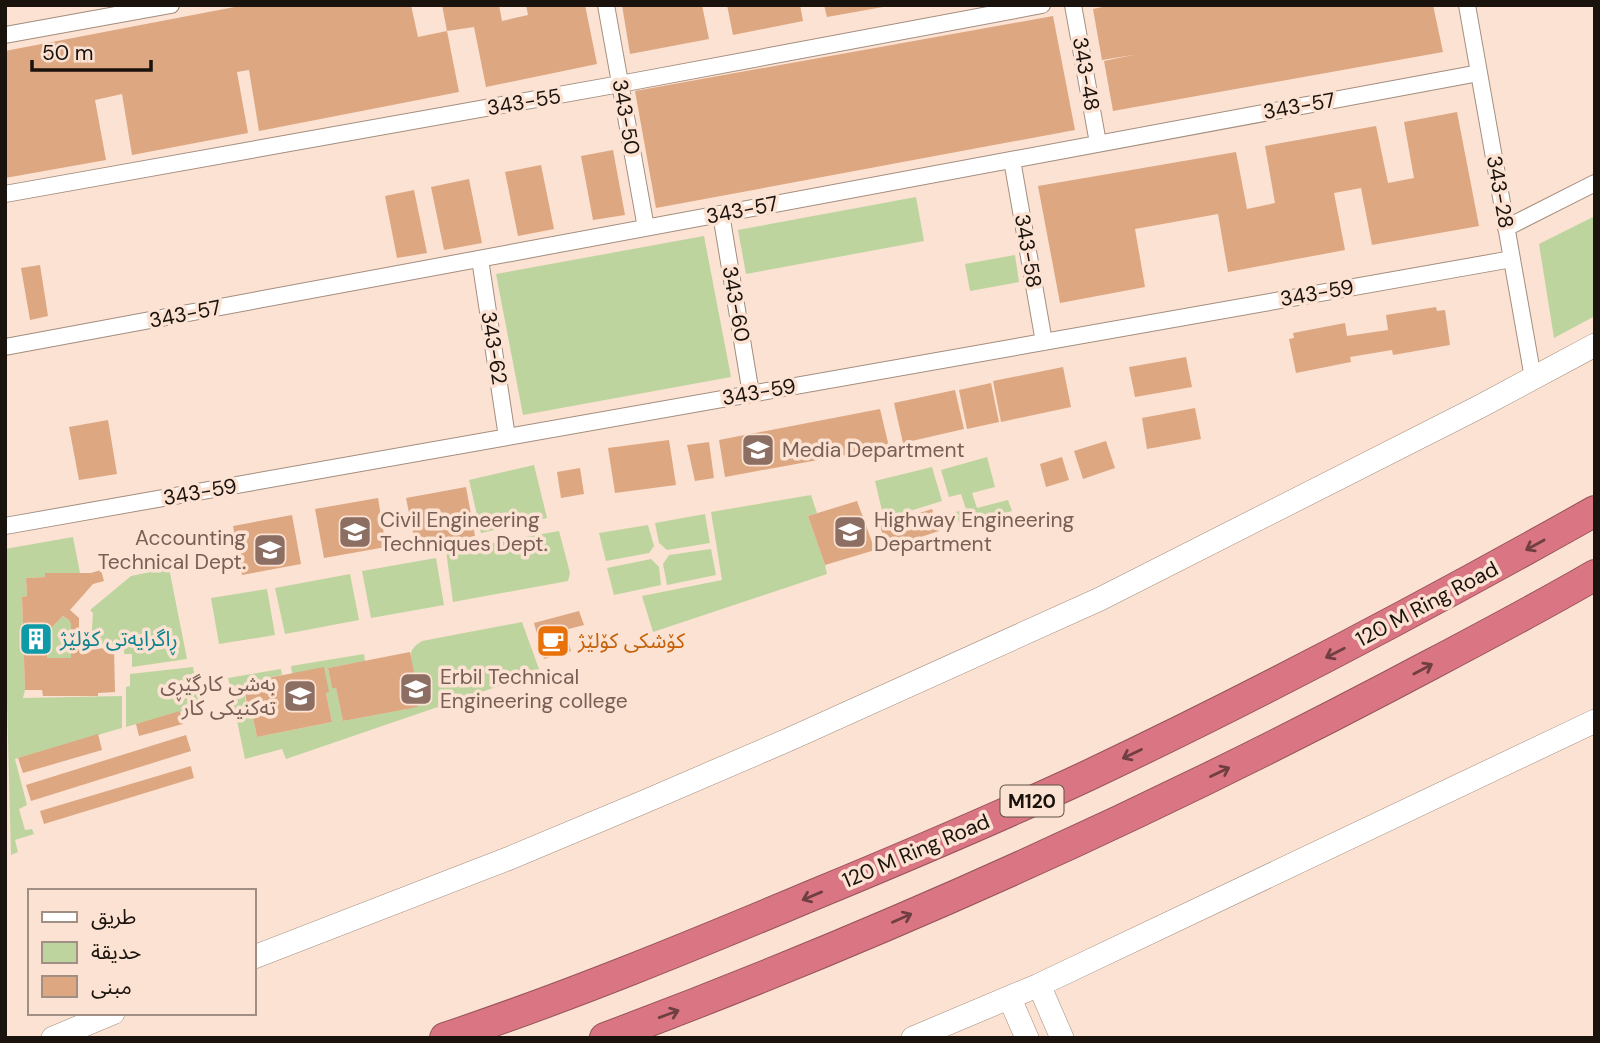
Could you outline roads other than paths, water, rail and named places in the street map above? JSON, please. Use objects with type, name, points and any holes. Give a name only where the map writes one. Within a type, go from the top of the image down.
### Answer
[{"type":"highway","name":"120 M Ring Road","points":[[445,1038],[744,924],[935,844],[1086,776],[1364,638],[1595,511]]},
{"type":"highway","name":"M120","points":[[605,1038],[877,929],[1130,816],[1307,730],[1533,611],[1595,575]]},
{"type":"street","points":[[5,35],[171,5]]},
{"type":"street","name":"343-50","points":[[606,5],[646,228]]},
{"type":"street","name":"343-55","points":[[5,194],[1042,5]]},
{"type":"street","name":"343-48","points":[[1073,5],[1098,143]]},
{"type":"street","name":"343-28","points":[[1466,5],[1533,378]]},
{"type":"street","name":"343-57","points":[[5,347],[1479,73]]},
{"type":"street","name":"343-58","points":[[1012,160],[1044,342]]},
{"type":"street","points":[[1506,228],[1595,183]]},
{"type":"street","name":"343-60","points":[[721,214],[751,394]]},
{"type":"street","name":"343-62","points":[[480,259],[507,437]]},
{"type":"street","name":"343-59","points":[[5,526],[1512,259]]},
{"type":"street","points":[[256,956],[510,858],[634,806],[1050,622],[1112,593],[1595,345]]},
{"type":"street","points":[[914,1038],[1010,999],[1595,721]]},
{"type":"street","points":[[1039,985],[1062,1038]]},
{"type":"street","points":[[1010,999],[1027,1038]]},
{"type":"street","points":[[53,1038],[108,1015]]},
{"type":"place","name":"Media Department","points":[[758,450]]},
{"type":"place","name":"Civil Engineering Techniques Dept.","points":[[355,532]]},
{"type":"place","name":"Highway Engineering Department","points":[[850,532]]},
{"type":"place","name":"Accounting Technical Dept.","points":[[270,550]]},
{"type":"place","name":"ڕاگرایەتی کۆلێژ","points":[[36,639]]},
{"type":"place","name":"کۆشکی کۆلێژ","points":[[553,641]]},
{"type":"place","name":"Erbil Technical Engineering college","points":[[416,689]]},
{"type":"place","name":"بەشی کارگێڕی تەکنیکی کار","points":[[300,696]]}]
